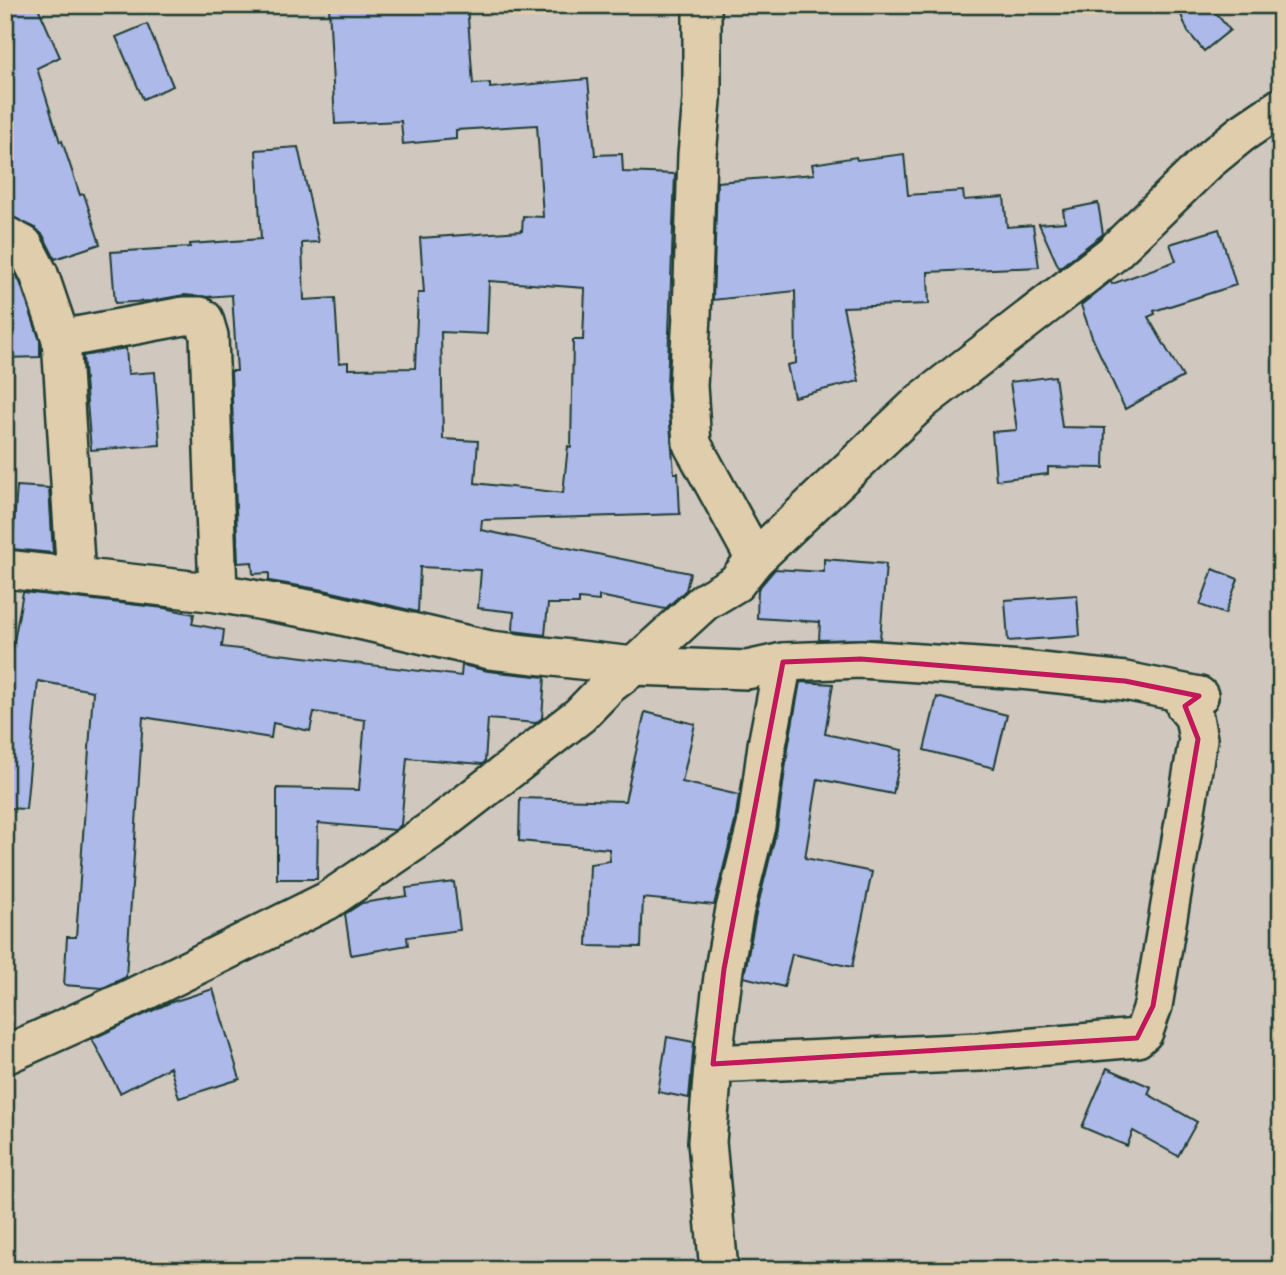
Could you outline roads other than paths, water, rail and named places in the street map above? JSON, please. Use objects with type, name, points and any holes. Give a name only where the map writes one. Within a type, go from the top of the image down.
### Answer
[{"type":"street","points":[[702,5],[702,100],[697,155],[688,386],[692,444],[755,559]]},
{"type":"street","points":[[5,1055],[123,1002],[327,901],[433,829],[580,715],[609,685],[634,666],[704,602],[736,583],[755,559],[922,401],[1111,256],[1208,161],[1281,107]]},
{"type":"street","points":[[5,235],[24,244],[39,274],[61,339],[76,578]]},
{"type":"street","points":[[61,339],[184,316],[200,316],[204,319],[209,336],[218,593]]},
{"type":"street","points":[[5,569],[218,593],[320,611],[490,650],[634,666],[747,670],[783,662],[861,659],[1021,670],[1125,681],[1199,696],[1185,706],[1194,717],[1198,739],[1153,1006],[1144,1032],[1137,1038],[979,1052],[713,1064]]},
{"type":"street","points":[[719,1270],[708,1142],[713,1064],[730,933],[756,826],[767,744],[783,662]]}]
